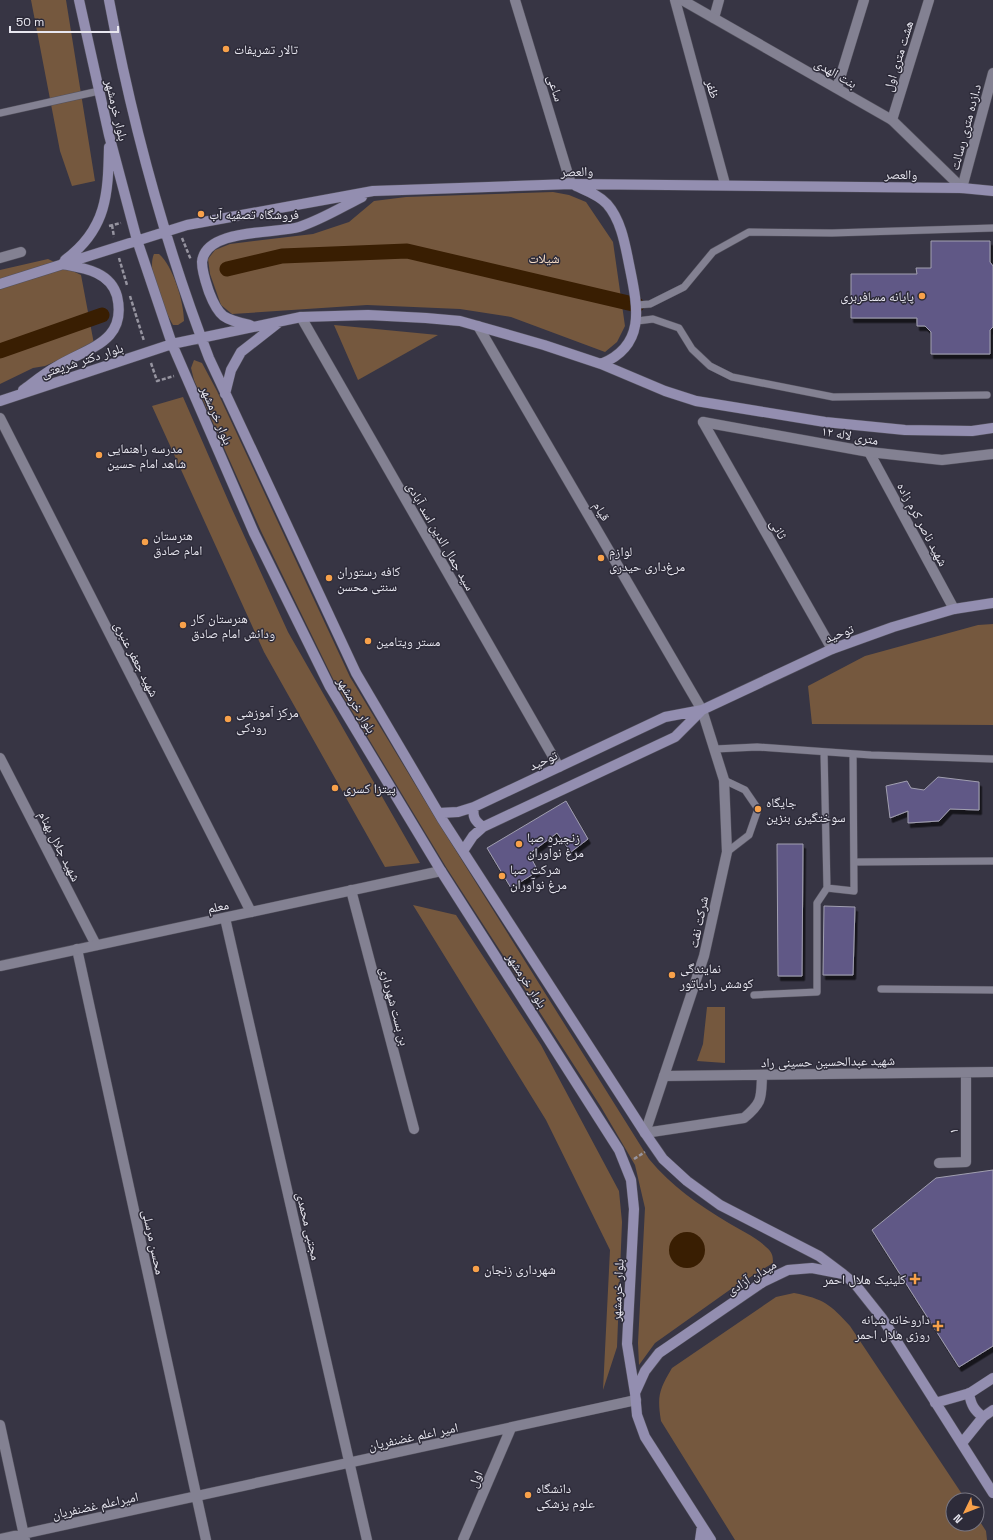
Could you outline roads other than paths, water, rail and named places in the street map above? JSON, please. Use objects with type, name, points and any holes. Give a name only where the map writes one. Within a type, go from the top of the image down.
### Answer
[{"type":"main road","name":"بلوار خرمشهر","points":[[80,0],[109,135],[137,240],[172,344],[254,534],[330,687],[441,871],[619,1150],[626,1165],[630,1180],[634,1209],[627,1344],[636,1397]]},
{"type":"main road","name":"بلوار خرمشهر","points":[[109,0],[125,84],[165,232],[201,338],[225,394],[356,673],[463,851],[645,1134],[663,1159],[687,1181],[720,1205],[819,1256],[843,1274]]},
{"type":"main road","points":[[60,264],[81,247],[95,230],[106,197],[109,135]]},
{"type":"main road","name":"والعصر","points":[[165,232],[187,225],[373,191],[571,184],[725,184],[962,188],[993,191]]},
{"type":"main road","points":[[571,184],[595,194],[607,204],[617,220],[625,242],[637,305],[637,321],[629,341],[621,353],[612,360],[601,364]]},
{"type":"main road","points":[[254,326],[227,320],[216,309],[204,277],[202,262],[206,252],[218,242],[236,235],[299,227],[373,191]]},
{"type":"main road","points":[[0,284],[165,232]]},
{"type":"main road","points":[[13,396],[56,366],[102,344],[111,334],[118,322],[119,307],[116,294],[108,282],[91,270],[60,264]]},
{"type":"main road","name":"بلوار دکتر شریعتی","points":[[0,401],[172,344],[301,317],[368,315],[419,317],[460,321],[544,345],[601,364],[665,391],[696,401],[817,421],[905,430],[972,431],[993,428]]},
{"type":"main road","points":[[225,394],[231,370],[241,352],[281,321]]},
{"type":"main road","name":"توحید","points":[[439,813],[458,812],[474,807],[665,717],[702,710],[832,649],[893,627],[954,609],[993,603]]},
{"type":"main road","name":"توحید","points":[[463,851],[473,836],[483,827],[675,737],[702,710]]},
{"type":"main road","points":[[474,807],[473,815],[477,822],[483,827]]},
{"type":"main road","name":"میدان آزادی","points":[[636,1397],[645,1371],[660,1353],[763,1282],[788,1270],[812,1268],[843,1274]]},
{"type":"main road","points":[[843,1274],[855,1284],[882,1318],[993,1493]]},
{"type":"main road","points":[[935,1403],[970,1393],[993,1378]]},
{"type":"main road","points":[[970,1393],[971,1404],[983,1417]]},
{"type":"main road","points":[[636,1397],[637,1415],[645,1437],[711,1540]]},
{"type":"main road","points":[[962,1443],[983,1417],[993,1410]]},
{"type":"main road","points":[[700,1540],[702,1526]]},
{"type":"street","name":"ساعی","points":[[515,0],[571,184]]},
{"type":"street","name":"ظفر","points":[[675,0],[725,184]]},
{"type":"street","name":"بنت الهدی","points":[[682,0],[892,120],[962,188]]},
{"type":"street","points":[[714,18],[719,0]]},
{"type":"street","points":[[837,88],[864,0]]},
{"type":"street","name":"هشت متری اول","points":[[892,120],[929,0]]},
{"type":"street","name":"د.ازده متری رسالت","points":[[962,188],[993,73]]},
{"type":"street","points":[[0,258],[22,252]]},
{"type":"street","name":"سید جمال الدین اسد آبادی","points":[[301,317],[559,767]]},
{"type":"street","name":"قیام","points":[[478,326],[702,710]]},
{"type":"street","name":"شهید جعفر عنبری","points":[[0,418],[251,912]]},
{"type":"street","name":"۱۲ متری لاله","points":[[703,422],[869,452],[942,460],[993,454]]},
{"type":"street","name":"ثانی","points":[[703,422],[832,649]]},
{"type":"street","name":"شهید ناصر کرم زاده","points":[[869,452],[954,609]]},
{"type":"street","name":"شرکت نفت","points":[[645,1134],[704,956],[727,852],[724,780],[702,710]]},
{"type":"street","name":"شهید جلال بهنام","points":[[0,758],[96,945]]},
{"type":"street","name":"معلم","points":[[0,966],[441,871]]},
{"type":"street","name":"بن بست شهرداری","points":[[351,890],[414,1129]]},
{"type":"street","name":"مجتبی محمدی","points":[[224,918],[367,1540]]},
{"type":"street","name":"محسن مرسلی","points":[[77,949],[206,1540]]},
{"type":"street","name":"شهید عبدالحسین حسینی راد","points":[[664,1076],[993,1072]]},
{"type":"street","name":"۱","points":[[939,1163],[966,1162],[966,1073]]},
{"type":"street","points":[[645,1134],[744,1118],[757,1107],[761,1095],[762,1075]]},
{"type":"street","name":"امیر اعلم غضنفریان","points":[[196,1496],[511,1428],[636,1397]]},
{"type":"street","points":[[0,1425],[25,1537]]},
{"type":"street","name":"اول","points":[[463,1540],[511,1428]]},
{"type":"street","name":"امیراعلم غضنفریان","points":[[0,1539],[25,1537],[196,1496]]},
{"type":"lane","points":[[0,113],[99,91]]},
{"type":"lane","points":[[637,305],[650,304],[684,287],[713,252],[749,232],[832,233],[993,228]]},
{"type":"lane","points":[[637,321],[652,319],[679,328],[692,349],[710,366],[732,377],[833,397],[987,394]]},
{"type":"lane","points":[[715,749],[757,747],[853,754],[993,759]]},
{"type":"lane","points":[[754,995],[817,992],[817,903],[827,888],[824,752]]},
{"type":"lane","points":[[827,888],[854,891],[855,862],[853,754]]},
{"type":"lane","points":[[724,780],[745,790],[758,809],[749,835],[727,852]]},
{"type":"lane","points":[[855,862],[993,861]]},
{"type":"lane","points":[[881,989],[993,990]]},
{"type":"waterway","points":[[227,269],[282,256],[407,251],[637,305]]},
{"type":"waterway","points":[[0,351],[102,315]]},
{"type":"place","name":"تالار تشریفات","points":[[226,49]]},
{"type":"place","name":"فروشگاه تصفیه آب","points":[[201,214]]},
{"type":"place","name":"پایانه مسافربری","points":[[922,296]]},
{"type":"place","name":"مدرسه راهنمایی شاهد امام حسین","points":[[99,455]]},
{"type":"place","name":"هنرستان امام صادق","points":[[145,542]]},
{"type":"place","name":"لوازم مرغ‌داری حیدری","points":[[601,558]]},
{"type":"place","name":"کافه رستوران سنتی محسن","points":[[329,578]]},
{"type":"place","name":"هنرستان کار ودانش امام صادق","points":[[183,625]]},
{"type":"place","name":"مستر ویتامین","points":[[368,641]]},
{"type":"place","name":"مرکز آموزشی رودکی","points":[[228,719]]},
{"type":"place","name":"پیتزا کسری","points":[[335,788]]},
{"type":"place","name":"جایگاه سوختگیرى بنزین","points":[[758,809]]},
{"type":"place","name":"زنجیره صبا مرغ نوآوران","points":[[519,844]]},
{"type":"place","name":"شرکت صبا مرغ نوآوران","points":[[502,876]]},
{"type":"place","name":"نمایندگی کوشش رادیاتور","points":[[672,975]]},
{"type":"place","name":"شهرداری زنجان","points":[[476,1269]]},
{"type":"place","name":"کلینیک هلال احمر","points":[[915,1279]]},
{"type":"place","name":"داروخانه شبانه روزی هلال احمر","points":[[938,1326]]},
{"type":"place","name":"دانشگاه علوم پزشکی","points":[[528,1495]]},
{"type":"park label","name":"شیلات","points":[[544,258]]}]
